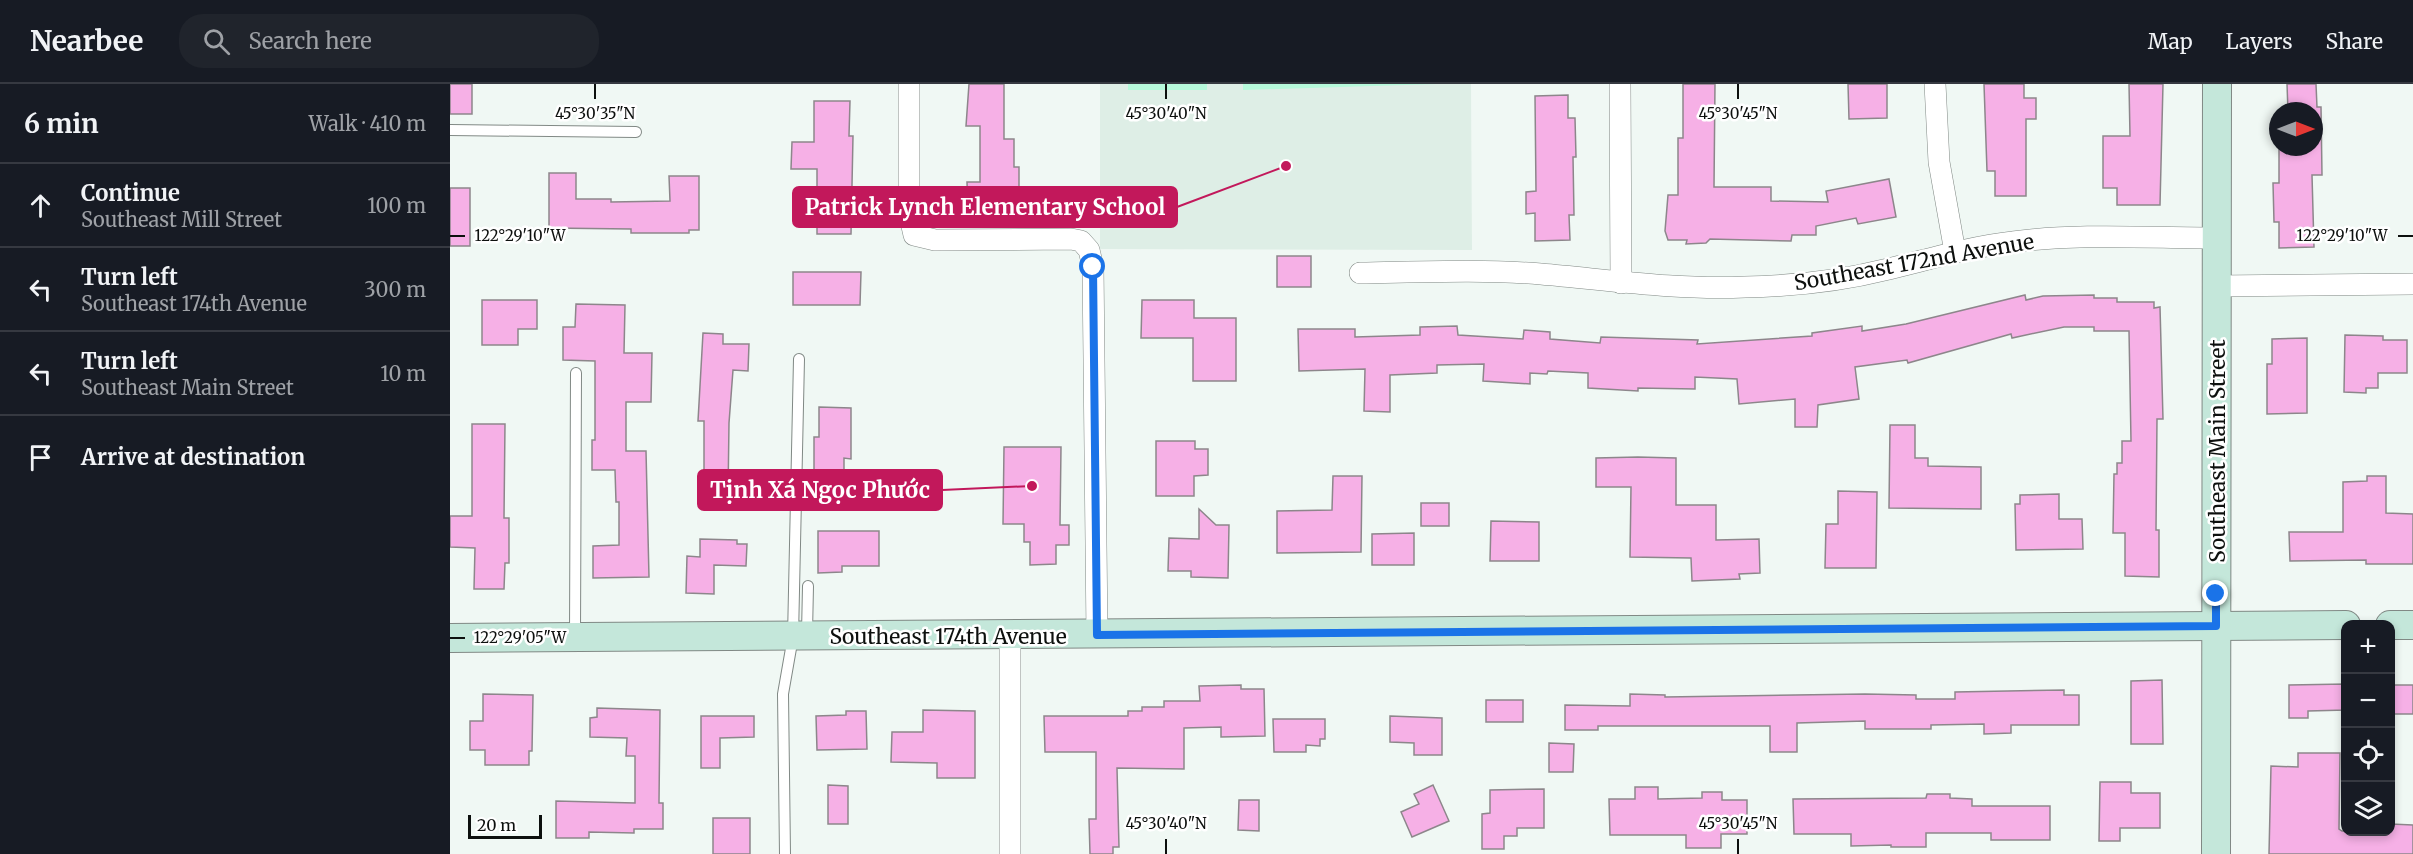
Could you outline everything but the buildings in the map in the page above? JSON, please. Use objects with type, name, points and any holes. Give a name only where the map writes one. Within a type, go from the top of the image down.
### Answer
[{"type":"street","points":[[909,84],[909,213],[914,235],[935,240],[1071,238],[1081,241],[1089,250],[1093,267],[1095,346],[1097,635]]},
{"type":"street","points":[[1620,84],[1621,283]]},
{"type":"street","points":[[1935,84],[1939,162],[1955,252]]},
{"type":"street","name":"Southeast Main Street","points":[[2216,854],[2217,84]]},
{"type":"street","name":"Southeast 172nd Avenue","points":[[1360,273],[1475,271],[1541,274],[1694,288],[1804,283],[1881,271],[1955,252],[2013,242],[2063,238],[2217,238]]},
{"type":"street","points":[[2217,286],[2413,284]]},
{"type":"street","name":"Southeast 174th Avenue","points":[[450,638],[1010,636],[2341,625]]},
{"type":"street","points":[[2395,625],[2413,625]]},
{"type":"street","points":[[1010,636],[1011,854]]},
{"type":"lane","points":[[450,130],[636,132]]},
{"type":"lane","points":[[799,359],[800,637]]},
{"type":"lane","points":[[575,638],[576,373]]},
{"type":"lane","points":[[785,854],[783,694],[800,637],[808,586]]},
{"type":"shaded area","points":[[1100,84],[1471,84],[1472,250],[1100,249]]},
{"type":"green space","points":[[1128,84],[1207,84],[1207,90],[1128,90]]},
{"type":"green space","points":[[1243,84],[1437,84],[1243,90]]},
{"type":"place","name":"Patrick Lynch Elementary School","points":[[1286,166]]},
{"type":"place","name":"Tịnh Xá Ngọc Phước","points":[[1032,486]]},
{"type":"route","points":[[1093,267],[1097,635],[2216,626],[2216,594]]}]
